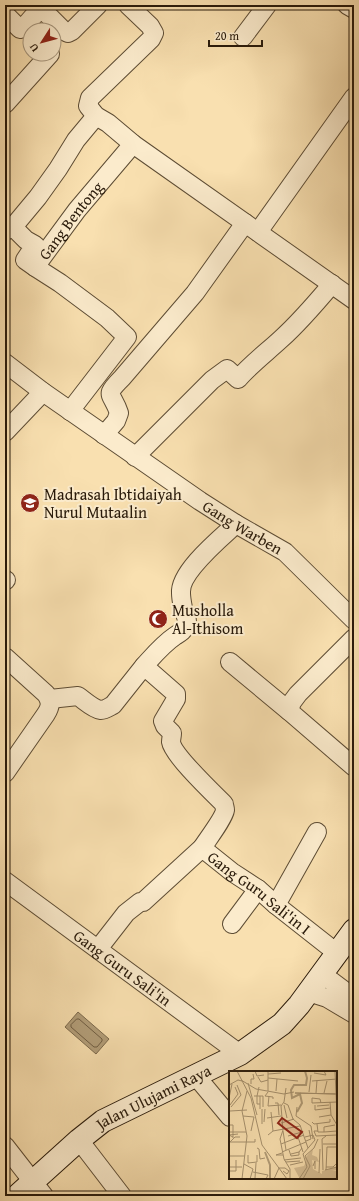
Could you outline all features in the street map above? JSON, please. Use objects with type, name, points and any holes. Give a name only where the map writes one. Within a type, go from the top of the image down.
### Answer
[{"type":"street","points":[[62,40],[98,5]]},
{"type":"street","points":[[128,5],[150,26],[154,33],[151,39],[90,98],[88,106],[96,116],[108,123],[133,144],[354,300]]},
{"type":"street","points":[[242,37],[266,5]]},
{"type":"street","points":[[347,5],[354,9]]},
{"type":"street","points":[[5,14],[20,28],[23,28],[37,12],[42,9],[64,31],[68,33]]},
{"type":"street","points":[[5,104],[43,62]]},
{"type":"street","points":[[104,435],[116,421],[119,413],[111,397],[111,388],[122,378],[252,227],[354,97]]},
{"type":"street","points":[[35,267],[25,260],[35,245],[9,229],[38,197],[76,140],[96,116]]},
{"type":"street","name":"Gang Bentong","points":[[70,411],[127,337],[107,318],[60,283],[35,267],[77,210],[133,144]]},
{"type":"street","points":[[135,457],[212,380],[227,369],[238,379],[246,369],[294,327],[332,284]]},
{"type":"street","name":"Gang Warben","points":[[5,363],[43,392],[135,457],[236,524],[284,552],[354,620]]},
{"type":"street","points":[[5,432],[43,392]]},
{"type":"street","points":[[50,699],[78,696],[100,710],[113,705],[144,666],[166,642],[183,630],[187,625],[181,591],[183,583],[198,560],[236,524]]},
{"type":"street","points":[[289,711],[292,702],[298,694],[354,638]]},
{"type":"street","points":[[5,657],[50,699],[50,707],[46,714],[5,773]]},
{"type":"street","points":[[230,662],[354,767]]},
{"type":"street","points":[[144,666],[176,695],[176,699],[163,721],[165,726],[172,733],[171,741],[173,748],[188,768],[224,804],[225,807],[222,818],[202,848]]},
{"type":"street","points":[[276,905],[317,832]]},
{"type":"street","name":"Gang Guru Sali'in I","points":[[98,949],[126,913],[140,902],[143,902],[202,848],[232,872],[258,889],[337,953]]},
{"type":"street","name":"Gang Guru Sali'in","points":[[5,882],[240,1054]]},
{"type":"street","points":[[232,924],[258,889]]},
{"type":"street","name":"Jalan Ulujami Raya","points":[[17,1196],[38,1189],[79,1140],[103,1121],[240,1054],[282,1024],[322,974],[354,930]]},
{"type":"street","points":[[322,974],[354,998]]},
{"type":"street","points":[[308,992],[327,998],[354,1014]]},
{"type":"street","points":[[195,1075],[229,1116]]},
{"type":"street","points":[[79,1140],[122,1196]]},
{"type":"street","points":[[5,1146],[38,1189]]},
{"type":"water","points":[[78,1012],[109,1039],[96,1054],[65,1027]]},
{"type":"place","name":"Madrasah Ibtidaiyah Nurul Mutaalin","points":[[30,503]]},
{"type":"place","name":"Musholla Al-Ithisom","points":[[158,619]]}]
